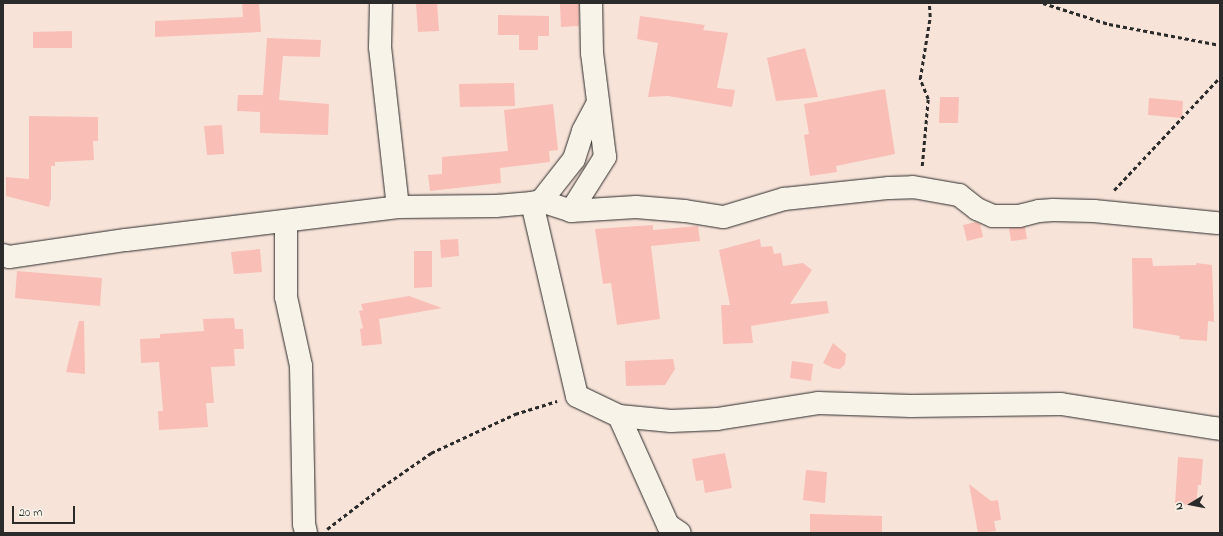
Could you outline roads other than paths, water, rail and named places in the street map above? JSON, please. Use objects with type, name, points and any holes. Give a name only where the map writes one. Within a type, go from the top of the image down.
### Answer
[{"type":"street","points":[[381,3],[380,54],[398,206]]},
{"type":"street","points":[[571,211],[605,157],[592,53],[591,3]]},
{"type":"street","points":[[537,202],[574,159],[583,131],[598,103]]},
{"type":"street","points":[[3,256],[9,257],[126,240],[398,206],[496,206],[537,202],[571,211],[636,207],[685,211],[724,217],[784,199],[889,188],[921,189],[959,195],[977,209],[993,216],[1019,216],[1040,211],[1053,210],[1094,211],[1217,223]]},
{"type":"street","points":[[537,202],[577,396],[619,416],[671,421],[717,419],[818,403],[911,406],[1061,404],[1220,429]]},
{"type":"street","points":[[286,221],[286,297],[301,366],[304,524],[315,532]]},
{"type":"street","points":[[619,416],[672,530]]}]
